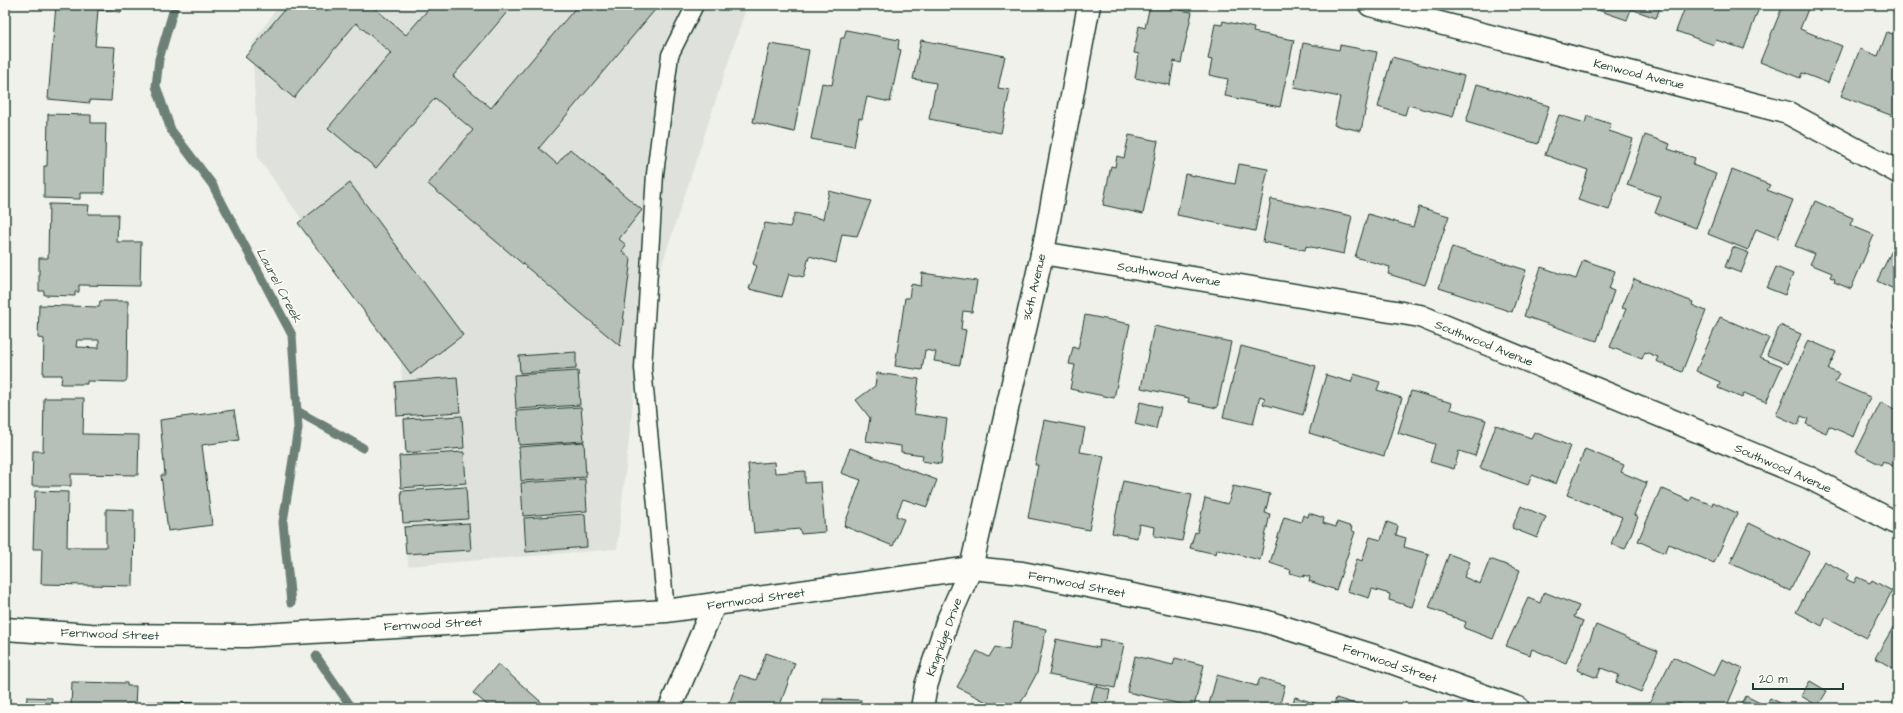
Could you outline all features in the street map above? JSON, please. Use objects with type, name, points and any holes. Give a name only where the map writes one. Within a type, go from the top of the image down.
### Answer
[{"type":"street","name":"36th Avenue","points":[[971,568],[1042,253],[1089,5]]},
{"type":"street","name":"Kenwood Avenue","points":[[1370,5],[1788,113],[1898,172]]},
{"type":"street","name":"Southwood Avenue","points":[[1042,253],[1420,316],[1808,476],[1898,524]]},
{"type":"street","name":"Fernwood Street","points":[[5,629],[91,636],[246,636],[666,611],[971,568],[1022,573],[1264,621],[1497,703],[1518,708]]},
{"type":"street","name":"Kingridge Drive","points":[[922,708],[926,686],[947,622],[971,568]]},
{"type":"street","points":[[670,708],[714,605]]},
{"type":"lane","points":[[666,611],[643,368],[655,174],[670,55],[695,5]]},
{"type":"shaded area","points":[[279,5],[747,5],[641,329],[617,549],[408,566],[401,359],[258,158],[252,44]]},
{"type":"building","points":[[56,5],[122,5],[121,12],[98,10],[95,46],[115,47],[111,101],[90,100],[90,103],[48,99]]},
{"type":"building","points":[[288,5],[371,5],[406,35],[432,5],[513,5],[453,76],[491,108],[578,5],[659,5],[539,148],[557,164],[570,149],[642,210],[619,239],[626,245],[622,251],[631,259],[620,346],[428,184],[473,130],[435,98],[376,168],[328,128],[391,53],[356,23],[294,98],[245,57]]},
{"type":"building","points":[[1150,5],[1192,12],[1181,63],[1174,61],[1170,85],[1135,78],[1139,54],[1134,53],[1139,26],[1145,28]]},
{"type":"building","points":[[1590,5],[1661,5],[1656,18],[1631,9],[1627,20],[1589,7]]},
{"type":"building","points":[[1686,5],[1760,5],[1744,49],[1716,40],[1714,45],[1676,31]]},
{"type":"building","points":[[1783,5],[1799,5],[1808,9],[1800,29],[1842,46],[1828,83],[1802,73],[1800,78],[1760,62]]},
{"type":"building","points":[[1223,21],[1254,28],[1253,32],[1294,40],[1280,107],[1225,96],[1228,79],[1209,75],[1212,60],[1208,59],[1215,24],[1222,25]]},
{"type":"building","points":[[846,30],[899,40],[898,49],[901,50],[890,102],[867,97],[862,119],[859,118],[854,147],[811,139],[822,83],[832,85],[841,38],[844,38]]},
{"type":"building","points":[[1887,32],[1898,36],[1898,118],[1841,96],[1860,49],[1878,56]]},
{"type":"building","points":[[921,40],[1005,56],[998,88],[1010,90],[1001,133],[929,119],[936,83],[913,79]]},
{"type":"building","points":[[1303,43],[1339,50],[1340,45],[1377,52],[1361,131],[1334,125],[1340,97],[1294,88]]},
{"type":"building","points":[[770,44],[809,50],[794,132],[753,122]]},
{"type":"building","points":[[1392,57],[1464,76],[1453,117],[1408,105],[1405,115],[1378,107]]},
{"type":"building","points":[[1477,84],[1549,106],[1538,144],[1466,122]]},
{"type":"building","points":[[48,114],[91,115],[91,123],[106,123],[104,193],[80,193],[80,199],[44,198],[44,166],[47,166]]},
{"type":"building","points":[[1559,115],[1585,123],[1587,116],[1611,124],[1609,131],[1633,139],[1609,210],[1578,200],[1588,170],[1545,155]]},
{"type":"building","points":[[1129,135],[1158,141],[1143,214],[1103,205],[1111,166],[1115,167],[1117,156],[1124,158]]},
{"type":"building","points":[[1645,135],[1670,144],[1668,149],[1695,158],[1693,165],[1716,174],[1696,228],[1655,213],[1661,197],[1627,185]]},
{"type":"building","points":[[1239,164],[1268,169],[1255,231],[1177,215],[1185,174],[1235,184]]},
{"type":"building","points":[[1732,170],[1770,185],[1767,190],[1793,200],[1778,238],[1756,229],[1748,250],[1708,234]]},
{"type":"building","points":[[350,183],[463,335],[411,374],[298,223]]},
{"type":"building","points":[[829,191],[871,201],[857,236],[842,234],[836,263],[809,256],[804,277],[789,274],[782,297],[749,289],[757,266],[753,264],[765,223],[790,227],[795,213],[823,219]]},
{"type":"building","points":[[1271,199],[1352,216],[1344,254],[1306,246],[1305,250],[1263,242]]},
{"type":"building","points":[[1815,201],[1853,218],[1850,225],[1874,235],[1851,289],[1834,282],[1835,279],[1830,277],[1832,273],[1810,264],[1815,254],[1795,246]]},
{"type":"building","points":[[49,204],[89,205],[88,214],[118,214],[117,242],[141,242],[140,286],[79,285],[79,292],[75,292],[75,296],[44,295],[44,291],[39,291],[39,258],[48,258]]},
{"type":"building","points":[[1419,207],[1449,216],[1425,285],[1388,274],[1390,267],[1355,257],[1368,214],[1413,227]]},
{"type":"building","points":[[1898,238],[1898,291],[1877,281]]},
{"type":"building","points":[[1452,247],[1526,270],[1512,312],[1439,288]]},
{"type":"building","points":[[1733,247],[1749,253],[1741,273],[1725,267]]},
{"type":"building","points":[[1583,260],[1615,271],[1609,289],[1614,291],[1597,341],[1524,316],[1541,267],[1576,279]]},
{"type":"building","points":[[1776,267],[1793,274],[1785,295],[1767,288]]},
{"type":"building","points":[[922,273],[977,281],[972,312],[963,311],[961,329],[966,330],[960,365],[934,361],[936,352],[925,350],[922,370],[895,366],[905,298],[909,298],[911,284],[921,286]]},
{"type":"building","points":[[1634,279],[1693,302],[1692,305],[1706,311],[1682,372],[1656,361],[1658,357],[1645,352],[1642,359],[1610,347],[1626,309],[1622,308]]},
{"type":"building","points":[[100,301],[128,301],[127,380],[124,382],[87,381],[87,384],[61,384],[62,375],[43,375],[44,339],[38,338],[39,305],[99,307]],"holes":[[[77,340],[99,340],[99,348],[76,347]]]},
{"type":"building","points":[[1898,314],[1898,328],[1892,326]]},
{"type":"building","points":[[1085,315],[1130,324],[1114,398],[1070,389],[1075,365],[1069,364],[1073,347],[1078,349]]},
{"type":"building","points":[[1720,317],[1769,338],[1760,357],[1782,366],[1766,402],[1744,393],[1742,398],[1718,388],[1720,382],[1696,371]]},
{"type":"building","points":[[1780,325],[1801,334],[1788,364],[1767,355]]},
{"type":"building","points":[[1154,326],[1231,342],[1217,408],[1188,402],[1189,398],[1141,388]]},
{"type":"building","points":[[1808,340],[1836,352],[1828,369],[1839,374],[1835,382],[1870,397],[1854,437],[1829,426],[1826,433],[1806,424],[1808,419],[1801,416],[1798,425],[1776,415]]},
{"type":"building","points":[[1241,346],[1316,366],[1303,415],[1263,404],[1265,398],[1260,396],[1253,424],[1223,417]]},
{"type":"building","points":[[576,352],[576,369],[520,373],[519,356]]},
{"type":"building","points":[[578,371],[580,405],[516,409],[514,375]]},
{"type":"building","points":[[877,373],[919,379],[914,414],[947,419],[941,464],[922,461],[923,455],[901,452],[901,446],[866,441],[870,418],[856,400],[875,386]]},
{"type":"building","points":[[1354,374],[1380,382],[1377,390],[1402,398],[1384,456],[1309,433],[1326,375],[1351,382]]},
{"type":"building","points":[[457,377],[460,412],[397,416],[395,382]]},
{"type":"building","points":[[1411,391],[1452,403],[1450,409],[1486,420],[1475,456],[1459,451],[1454,469],[1430,462],[1435,444],[1398,433]]},
{"type":"building","points":[[44,398],[84,398],[83,434],[139,435],[138,475],[71,474],[71,486],[32,486],[33,451],[43,451]]},
{"type":"building","points":[[1140,402],[1161,407],[1156,429],[1135,424]]},
{"type":"building","points":[[1881,402],[1898,411],[1898,469],[1883,461],[1881,465],[1856,452]]},
{"type":"building","points":[[581,407],[584,441],[519,445],[517,411]]},
{"type":"building","points":[[234,410],[239,440],[202,445],[212,525],[168,531],[161,475],[165,475],[160,420]]},
{"type":"building","points":[[462,416],[464,448],[406,453],[404,419]]},
{"type":"building","points":[[1044,420],[1085,428],[1080,452],[1104,456],[1089,530],[1028,518],[1038,465],[1035,465]]},
{"type":"building","points":[[1496,425],[1531,438],[1534,432],[1570,446],[1556,484],[1532,475],[1528,485],[1480,468]]},
{"type":"building","points":[[584,442],[586,477],[521,481],[519,447]]},
{"type":"building","points":[[850,448],[937,480],[927,507],[903,499],[896,516],[904,519],[893,546],[844,526],[861,480],[841,473]]},
{"type":"building","points":[[1585,449],[1624,465],[1621,472],[1647,483],[1634,515],[1638,517],[1625,549],[1611,544],[1622,517],[1567,495]]},
{"type":"building","points":[[464,452],[466,483],[401,488],[399,456]]},
{"type":"building","points":[[774,462],[775,473],[805,471],[805,483],[821,482],[825,532],[801,534],[800,529],[754,533],[748,464]]},
{"type":"building","points":[[585,479],[587,511],[523,516],[521,483]]},
{"type":"building","points":[[1123,481],[1192,495],[1182,541],[1154,536],[1155,527],[1139,524],[1137,538],[1112,533]]},
{"type":"building","points":[[1233,486],[1270,494],[1265,513],[1270,514],[1260,560],[1217,549],[1216,554],[1190,548],[1195,532],[1197,533],[1205,498],[1228,504]]},
{"type":"building","points":[[466,487],[468,519],[403,523],[401,491]]},
{"type":"building","points":[[1661,488],[1690,501],[1692,497],[1712,505],[1713,502],[1737,513],[1714,563],[1669,544],[1665,553],[1638,541]]},
{"type":"building","points":[[35,491],[68,492],[67,547],[106,547],[106,509],[134,510],[133,586],[41,584],[42,549],[33,549]]},
{"type":"building","points":[[1521,506],[1546,517],[1537,538],[1512,528]]},
{"type":"building","points":[[1309,513],[1324,518],[1323,523],[1336,527],[1337,522],[1352,527],[1351,530],[1355,532],[1336,590],[1309,581],[1310,577],[1290,573],[1291,570],[1270,563],[1284,517],[1301,522],[1303,515],[1308,517]]},
{"type":"building","points":[[585,514],[587,547],[526,552],[524,518]]},
{"type":"building","points":[[1387,522],[1398,526],[1396,535],[1406,538],[1404,547],[1429,554],[1412,607],[1389,600],[1390,594],[1372,589],[1369,598],[1347,591],[1357,559],[1362,561],[1370,537],[1381,540]]},
{"type":"building","points":[[469,523],[471,550],[406,554],[404,527]]},
{"type":"building","points":[[1749,523],[1809,552],[1790,591],[1730,563]]},
{"type":"building","points":[[1449,554],[1470,562],[1464,577],[1480,584],[1490,559],[1520,570],[1493,639],[1464,628],[1466,622],[1429,608]]},
{"type":"building","points":[[1824,561],[1849,574],[1846,579],[1854,583],[1857,577],[1870,583],[1872,580],[1892,591],[1867,638],[1826,617],[1822,626],[1796,612]]},
{"type":"building","points":[[1544,592],[1579,606],[1574,617],[1583,621],[1566,663],[1532,649],[1530,655],[1506,646],[1528,598],[1540,603]]},
{"type":"building","points":[[1898,619],[1898,671],[1875,658]]},
{"type":"building","points":[[1014,622],[1046,629],[1037,673],[1018,708],[998,708],[957,687],[977,651],[989,657],[995,647],[1009,650]]},
{"type":"building","points":[[1596,625],[1658,651],[1641,692],[1616,682],[1619,675],[1601,668],[1597,678],[1577,670]]},
{"type":"building","points":[[1056,639],[1099,648],[1100,639],[1124,644],[1115,688],[1049,675]]},
{"type":"building","points":[[766,653],[795,663],[779,708],[724,708],[726,703],[729,704],[740,675],[756,680]]},
{"type":"building","points":[[1135,656],[1173,665],[1175,658],[1204,665],[1194,707],[1127,692]]},
{"type":"building","points":[[1673,657],[1714,676],[1722,659],[1743,668],[1726,708],[1689,708],[1678,703],[1675,708],[1658,708],[1649,704]]},
{"type":"building","points":[[498,664],[548,708],[491,708],[473,693]]},
{"type":"building","points":[[1217,675],[1257,686],[1260,678],[1285,685],[1279,708],[1208,708]]},
{"type":"building","points":[[1810,681],[1827,691],[1818,706],[1801,696]]},
{"type":"building","points":[[72,682],[127,683],[127,686],[136,686],[135,708],[71,708]]},
{"type":"building","points":[[1095,686],[1110,690],[1107,705],[1091,702]]},
{"type":"building","points":[[1746,696],[1766,706],[1770,698],[1790,708],[1740,708]]},
{"type":"building","points":[[27,697],[52,698],[51,708],[26,708]]},
{"type":"building","points":[[1295,697],[1330,708],[1291,708]]},
{"type":"building","points":[[1336,698],[1362,706],[1361,708],[1333,708]]},
{"type":"building","points":[[823,699],[861,700],[861,708],[822,708]]},
{"type":"building","points":[[147,702],[221,703],[220,708],[147,708]]},
{"type":"waterway","name":"Laurel Creek","points":[[175,5],[159,59],[156,86],[171,130],[212,184],[292,335],[298,428],[283,522],[291,603]]},
{"type":"waterway","points":[[297,411],[363,448]]},
{"type":"waterway","name":"Laurel Creek","points":[[316,656],[352,708]]}]
